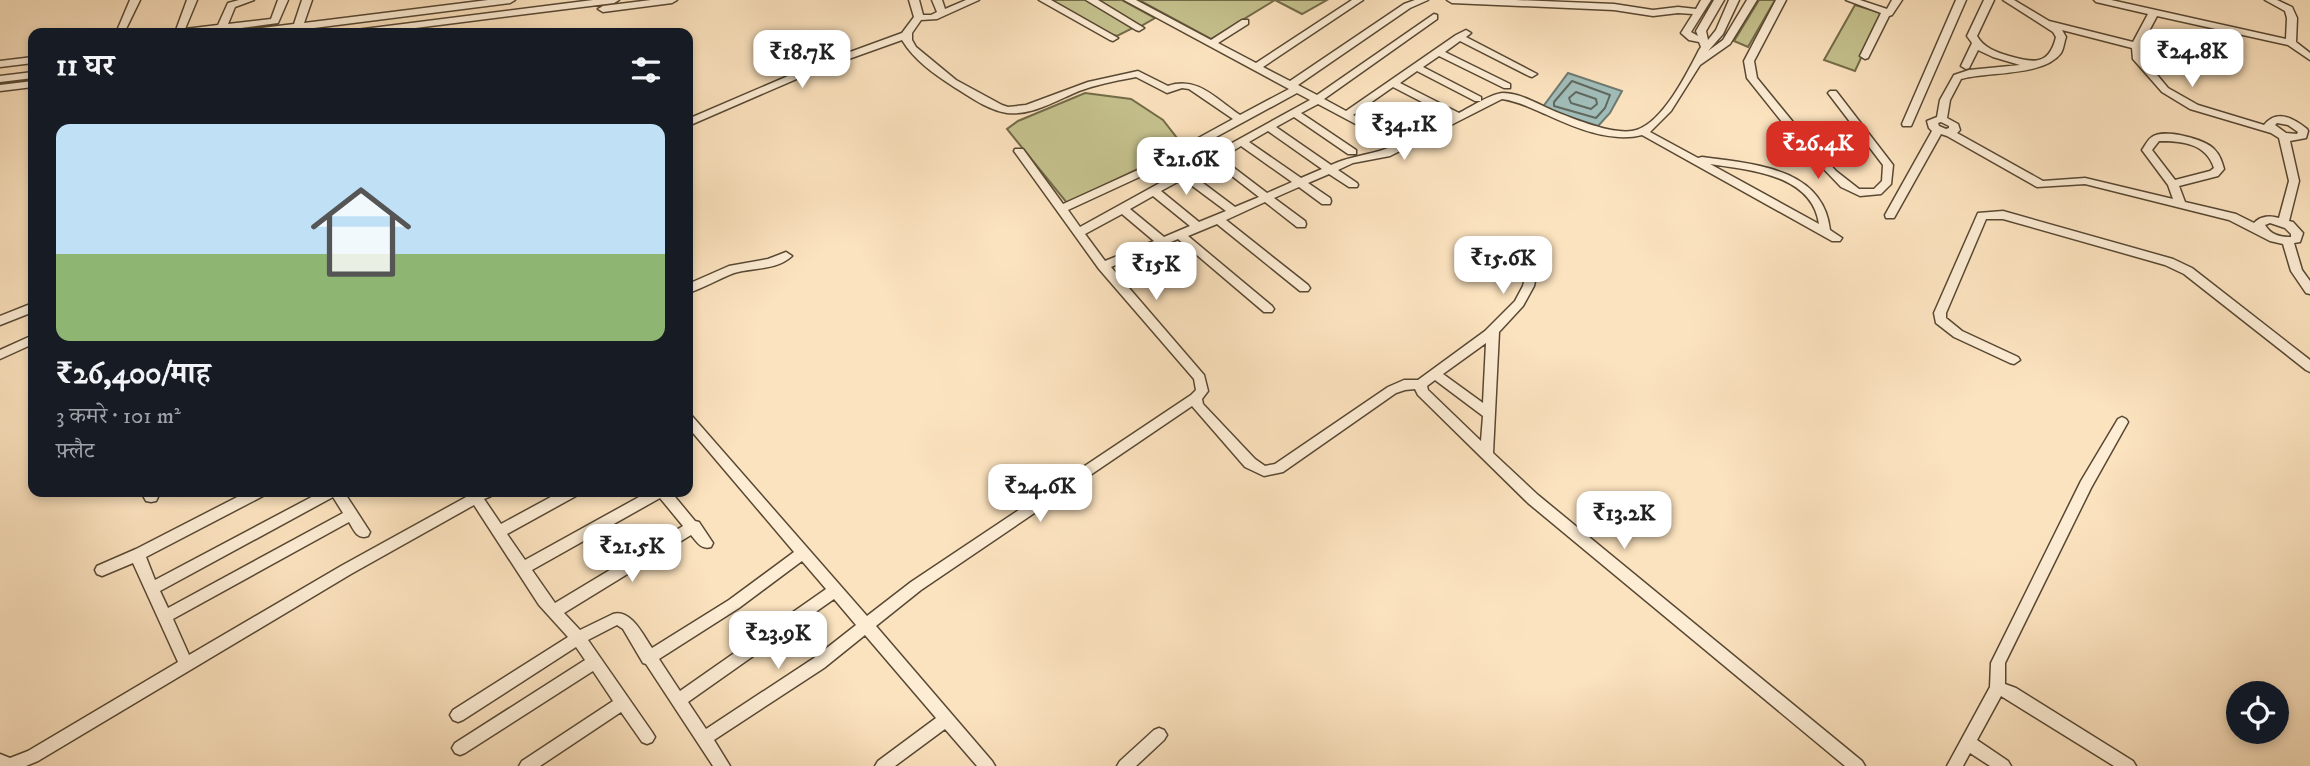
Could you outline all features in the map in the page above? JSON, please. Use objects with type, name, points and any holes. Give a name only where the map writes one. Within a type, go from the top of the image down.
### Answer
[{"type":"street","points":[[122,28],[135,0]]},
{"type":"street","points":[[181,28],[192,0]]},
{"type":"street","points":[[222,28],[230,5],[249,0]]},
{"type":"street","points":[[233,28],[275,21],[283,0]]},
{"type":"street","points":[[298,27],[307,0]]},
{"type":"street","points":[[289,28],[446,4],[510,0]]},
{"type":"street","points":[[395,28],[614,0]]},
{"type":"street","points":[[456,28],[672,0]]},
{"type":"street","points":[[914,0],[919,18]]},
{"type":"street","points":[[937,0],[942,13]]},
{"type":"street","points":[[974,0],[927,19],[919,18],[910,26],[908,41],[924,61],[999,109],[1018,110],[1086,86],[1138,74],[1167,90],[1181,85],[1192,86],[1240,120]]},
{"type":"street","points":[[1044,0],[1113,38]]},
{"type":"street","points":[[1091,0],[1139,28]]},
{"type":"street","points":[[1129,0],[1403,145]]},
{"type":"street","points":[[1255,68],[1358,0]]},
{"type":"street","points":[[1063,208],[1155,166],[1240,120],[1293,88],[1407,6],[1423,0]]},
{"type":"street","points":[[1452,0],[1614,7],[1653,13],[1678,10],[1697,12]]},
{"type":"street","points":[[1706,0],[1686,33],[1703,43],[1714,39],[1734,0]]},
{"type":"street","points":[[1698,64],[1703,43],[1701,31],[1719,0]]},
{"type":"street","points":[[1103,265],[1218,219],[1351,160],[1386,155],[1501,96],[1508,96],[1543,112],[1606,131],[1626,134],[1643,132],[1656,122],[1698,64],[1727,42],[1752,0]]},
{"type":"street","points":[[1781,0],[1749,61],[1752,78],[1835,177],[1855,191],[1874,193],[1885,187],[1889,178],[1888,165],[1833,93]]},
{"type":"street","points":[[1852,0],[1886,13],[1891,12],[1897,0]]},
{"type":"street","points":[[1907,124],[1961,0]]},
{"type":"street","points":[[1989,0],[1972,36],[1976,44],[2034,66]]},
{"type":"street","points":[[2008,0],[2049,24],[2136,46]]},
{"type":"street","points":[[2099,0],[2291,43],[2310,57]]},
{"type":"street","points":[[2270,0],[2289,9],[2292,18],[2291,43]]},
{"type":"street","points":[[2154,12],[2136,46],[2138,59],[2148,73],[2176,98],[2241,123],[2279,133],[2306,132]]},
{"type":"street","points":[[1865,57],[1886,13]]},
{"type":"street","points":[[1080,232],[1317,100],[1434,17]]},
{"type":"street","points":[[1211,44],[1245,22]]},
{"type":"street","points":[[1890,215],[1940,124],[1945,100],[1958,77],[2034,66],[2054,55],[2059,50],[2061,37],[2049,24]]},
{"type":"street","points":[[693,121],[812,69],[907,35]]},
{"type":"street","points":[[1346,115],[1462,35],[1532,74]]},
{"type":"street","points":[[1966,66],[1976,44]]},
{"type":"street","points":[[1438,52],[1507,86]]},
{"type":"street","points":[[0,64],[28,61]]},
{"type":"street","points":[[1416,67],[1478,99]]},
{"type":"street","points":[[0,79],[28,76]]},
{"type":"street","points":[[1393,83],[1458,117]]},
{"type":"street","points":[[0,88],[28,85]]},
{"type":"street","points":[[1295,113],[1352,152]]},
{"type":"street","points":[[2283,222],[2294,181],[2279,133],[2269,125],[2275,119],[2291,122],[2306,132]]},
{"type":"street","points":[[1940,124],[1955,126],[1955,130],[1950,133],[2041,185],[2085,181],[2232,217],[2276,240],[2288,242],[2297,239],[2297,233],[2283,222],[2270,219],[2261,220],[2259,226],[2264,233]]},
{"type":"street","points":[[1269,127],[1353,185]]},
{"type":"street","points":[[1643,132],[1831,235],[1822,211],[1812,195],[1786,178],[1754,168],[1692,158]]},
{"type":"street","points":[[2173,184],[2214,174],[2219,169],[2218,162],[2206,147],[2195,141],[2174,137],[2156,138],[2147,150],[2173,184],[2181,206]]},
{"type":"street","points":[[1242,142],[1326,201]]},
{"type":"street","points":[[703,739],[783,689],[916,586],[1202,391],[1200,378],[1103,265],[1019,151]]},
{"type":"street","points":[[1215,158],[1301,224]]},
{"type":"street","points":[[1185,175],[1233,211]]},
{"type":"street","points":[[1154,192],[1198,227]]},
{"type":"street","points":[[1124,209],[1163,242]]},
{"type":"street","points":[[2014,360],[1958,334],[1940,320],[1940,313],[1982,216],[1989,214],[2003,215],[2169,262],[2188,271],[2310,367]]},
{"type":"street","points":[[1218,219],[1304,288]]},
{"type":"street","points":[[1180,235],[1268,309]]},
{"type":"street","points":[[2288,242],[2297,271],[2310,290]]},
{"type":"street","points":[[693,287],[733,269],[769,263],[786,256]]},
{"type":"street","points":[[1195,398],[1198,406],[1250,463],[1257,468],[1271,471],[1392,390],[1404,385],[1421,384],[1493,331],[1518,304],[1531,279],[1532,268]]},
{"type":"street","points":[[0,320],[28,309]]},
{"type":"street","points":[[1487,454],[1493,331]]},
{"type":"street","points":[[0,355],[28,341]]},
{"type":"street","points":[[1435,374],[1489,414]]},
{"type":"street","points":[[1421,384],[1422,392],[1559,520],[1857,766]]},
{"type":"street","points":[[1955,766],[1997,688],[1998,663],[2086,485],[2122,422]]},
{"type":"street","points":[[693,425],[987,766]]},
{"type":"street","points":[[102,570],[141,553],[248,497]]},
{"type":"street","points":[[152,588],[325,497]]},
{"type":"street","points":[[339,497],[362,532]]},
{"type":"street","points":[[0,761],[10,765],[33,756],[473,497]]},
{"type":"street","points":[[480,497],[522,569],[553,611],[578,638],[647,737]]},
{"type":"street","points":[[498,532],[561,497]]},
{"type":"street","points":[[522,569],[652,497]]},
{"type":"street","points":[[666,497],[694,526],[706,543]]},
{"type":"street","points":[[166,616],[351,514]]},
{"type":"street","points":[[553,611],[694,526]]},
{"type":"street","points":[[141,553],[138,558],[187,666]]},
{"type":"street","points":[[648,658],[734,604],[803,554]]},
{"type":"street","points":[[678,701],[834,591]]},
{"type":"street","points":[[458,715],[578,638],[618,618],[628,625],[722,766]]},
{"type":"street","points":[[460,748],[595,662]]},
{"type":"street","points":[[1997,688],[2011,693],[2128,766]]},
{"type":"street","points":[[527,766],[622,703]]},
{"type":"street","points":[[883,766],[947,719]]},
{"type":"street","points":[[1125,766],[1159,735]]},
{"type":"street","points":[[1969,744],[2003,766]]},
{"type":"shaded area","points":[[1051,0],[1086,0],[1133,28],[1117,36],[1110,34]]},
{"type":"shaded area","points":[[1097,0],[1122,0],[1155,18],[1141,26]]},
{"type":"shaded area","points":[[1139,0],[1275,0],[1211,39]]},
{"type":"shaded area","points":[[1275,0],[1327,0],[1302,14]]},
{"type":"shaded area","points":[[1759,0],[1775,0],[1748,47],[1734,41]]},
{"type":"shaded area","points":[[1855,5],[1882,13],[1855,71],[1824,60]]},
{"type":"shaded area","points":[[1085,93],[1131,99],[1163,120],[1184,147],[1067,203],[1007,129],[1018,121]]},
{"type":"water","points":[[1568,73],[1622,91],[1610,113],[1598,126],[1542,108]]}]
